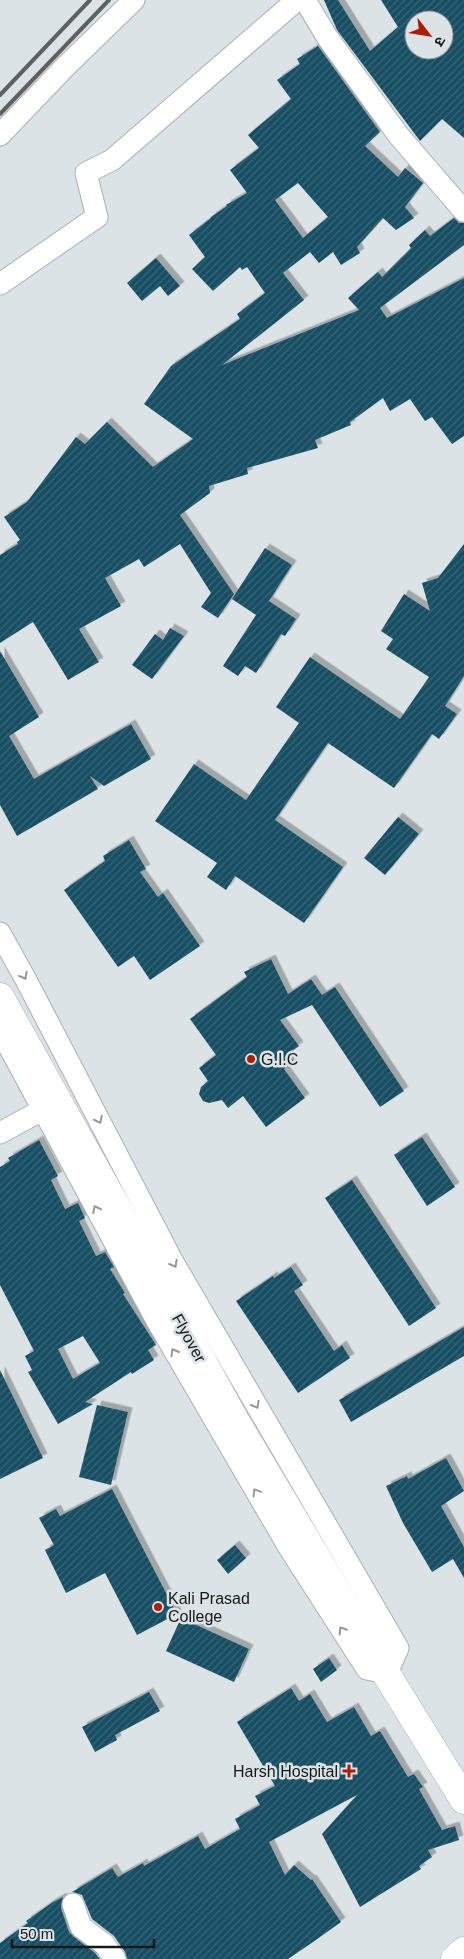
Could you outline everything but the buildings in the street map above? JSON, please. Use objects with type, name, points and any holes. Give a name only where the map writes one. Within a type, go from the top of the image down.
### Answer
[{"type":"main road","name":"Flyover","points":[[0,997],[236,1422],[380,1664],[464,1800]]},
{"type":"main road","points":[[455,1959],[464,1952]]},
{"type":"street","points":[[0,135],[65,67],[134,0]]},
{"type":"street","points":[[0,284],[97,217],[86,173],[112,160],[296,0]]},
{"type":"street","points":[[305,0],[327,37],[400,136],[464,211]]},
{"type":"street","points":[[0,933],[173,1262],[398,1648],[380,1664],[367,1669],[288,1546],[157,1321],[44,1108],[0,1030]]},
{"type":"street","points":[[0,1133],[44,1108]]},
{"type":"street","points":[[73,1904],[81,1927],[104,1944],[115,1959]]},
{"type":"railway","points":[[0,95],[90,0]]},
{"type":"railway","points":[[0,114],[109,0]]},
{"type":"place","name":"G.I.C","points":[[251,1059]]},
{"type":"place","name":"Kali Prasad College","points":[[158,1607]]},
{"type":"place","name":"Harsh Hospital","points":[[349,1771]]}]
